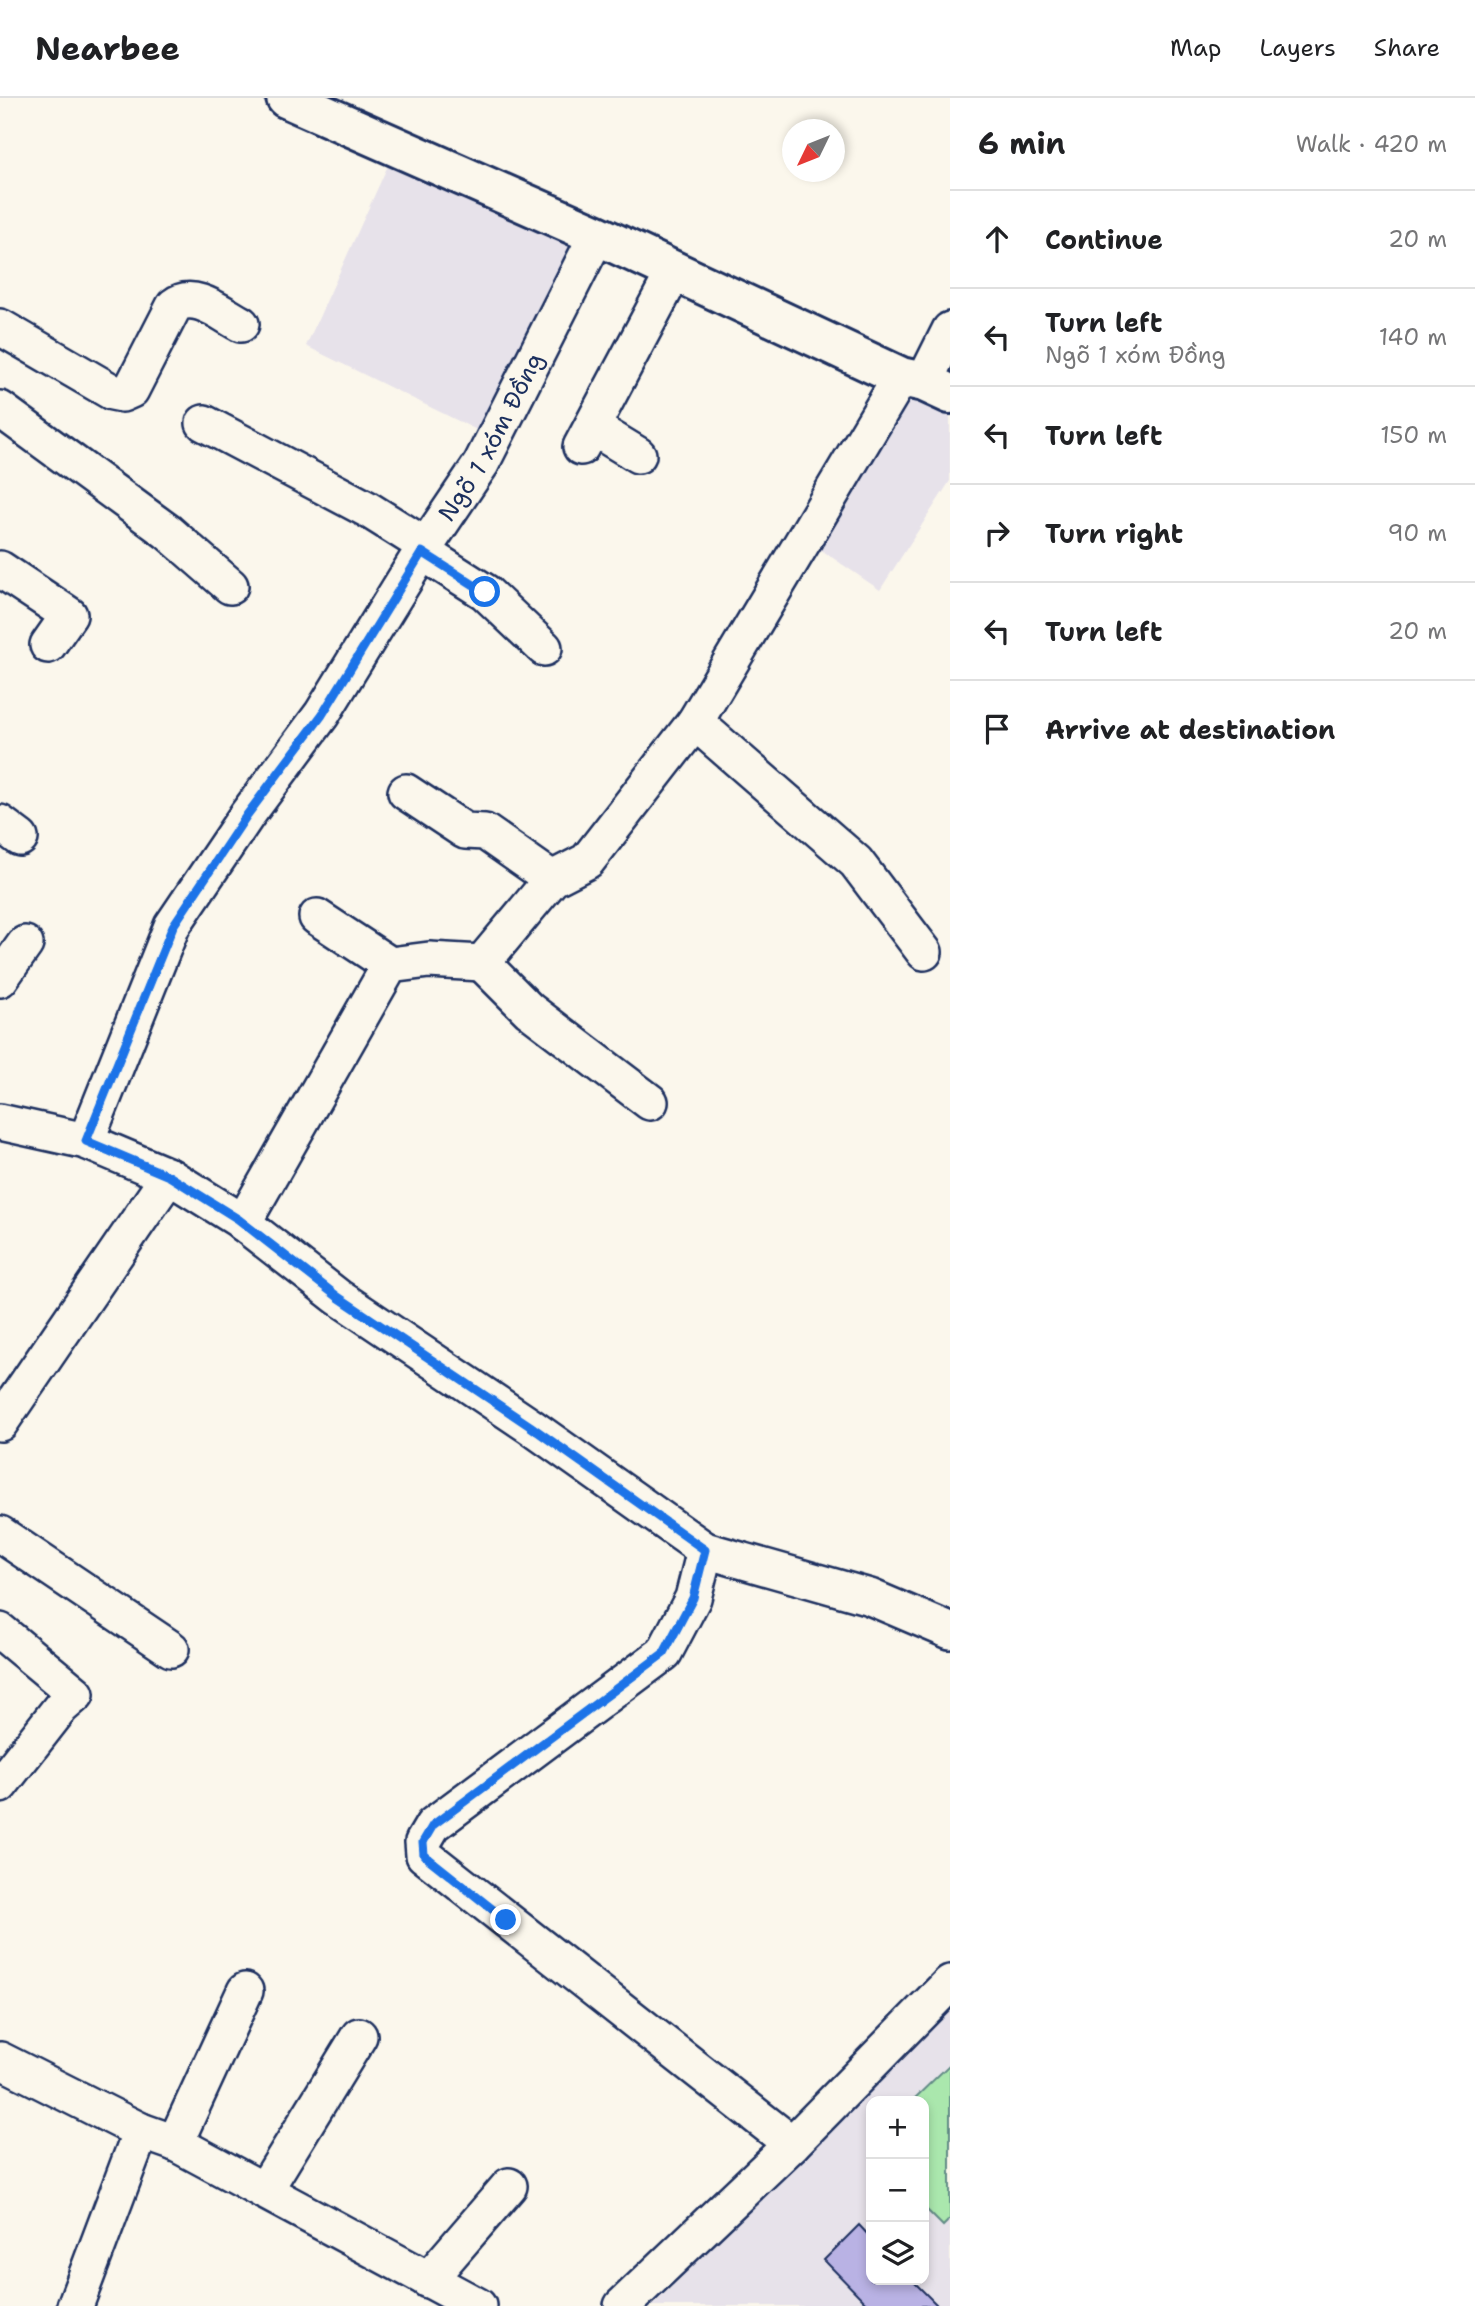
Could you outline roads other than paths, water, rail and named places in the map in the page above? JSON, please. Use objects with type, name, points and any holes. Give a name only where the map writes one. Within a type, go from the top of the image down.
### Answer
[{"type":"street","points":[[286,98],[925,384]]},
{"type":"street","name":"Ngõ 1 xóm Đồng","points":[[86,1141],[173,926],[247,815],[322,715],[424,549],[481,464],[597,235]]},
{"type":"street","points":[[638,455],[586,437],[674,272]]},
{"type":"street","points":[[0,327],[112,392],[122,394],[131,390],[174,306],[183,299],[193,299],[242,324]]},
{"type":"street","points":[[482,963],[552,879],[587,861],[695,722],[925,384],[950,330]]},
{"type":"street","points":[[0,409],[168,532],[230,586]]},
{"type":"street","points":[[204,423],[367,509],[485,592],[544,648]]},
{"type":"street","points":[[0,569],[69,615],[48,645]]},
{"type":"street","points":[[695,722],[856,862],[923,952]]},
{"type":"street","points":[[406,792],[465,831],[485,832],[552,879]]},
{"type":"street","points":[[317,918],[390,965],[429,960],[482,963],[529,1010],[650,1102]]},
{"type":"street","points":[[0,979],[25,944]]},
{"type":"street","points":[[243,1223],[390,965]]},
{"type":"street","points":[[0,1122],[86,1141],[169,1176],[243,1223],[338,1297],[530,1426],[705,1550],[870,1597],[950,1630]]},
{"type":"street","points":[[0,1423],[169,1176]]},
{"type":"street","points":[[0,1534],[171,1650]]},
{"type":"street","points":[[705,1550],[693,1598],[664,1653],[433,1825],[423,1842],[424,1855],[811,2133]]},
{"type":"street","points":[[0,1631],[76,1694],[61,1707],[0,1785]]},
{"type":"street","points":[[622,2306],[811,2133],[950,1983]]},
{"type":"street","points":[[175,2143],[245,1991]]},
{"type":"street","points":[[264,2191],[359,2036]]},
{"type":"street","points":[[0,2060],[141,2131],[175,2143],[478,2306]]},
{"type":"street","points":[[75,2306],[141,2131]]},
{"type":"street","points":[[428,2280],[509,2186]]}]
